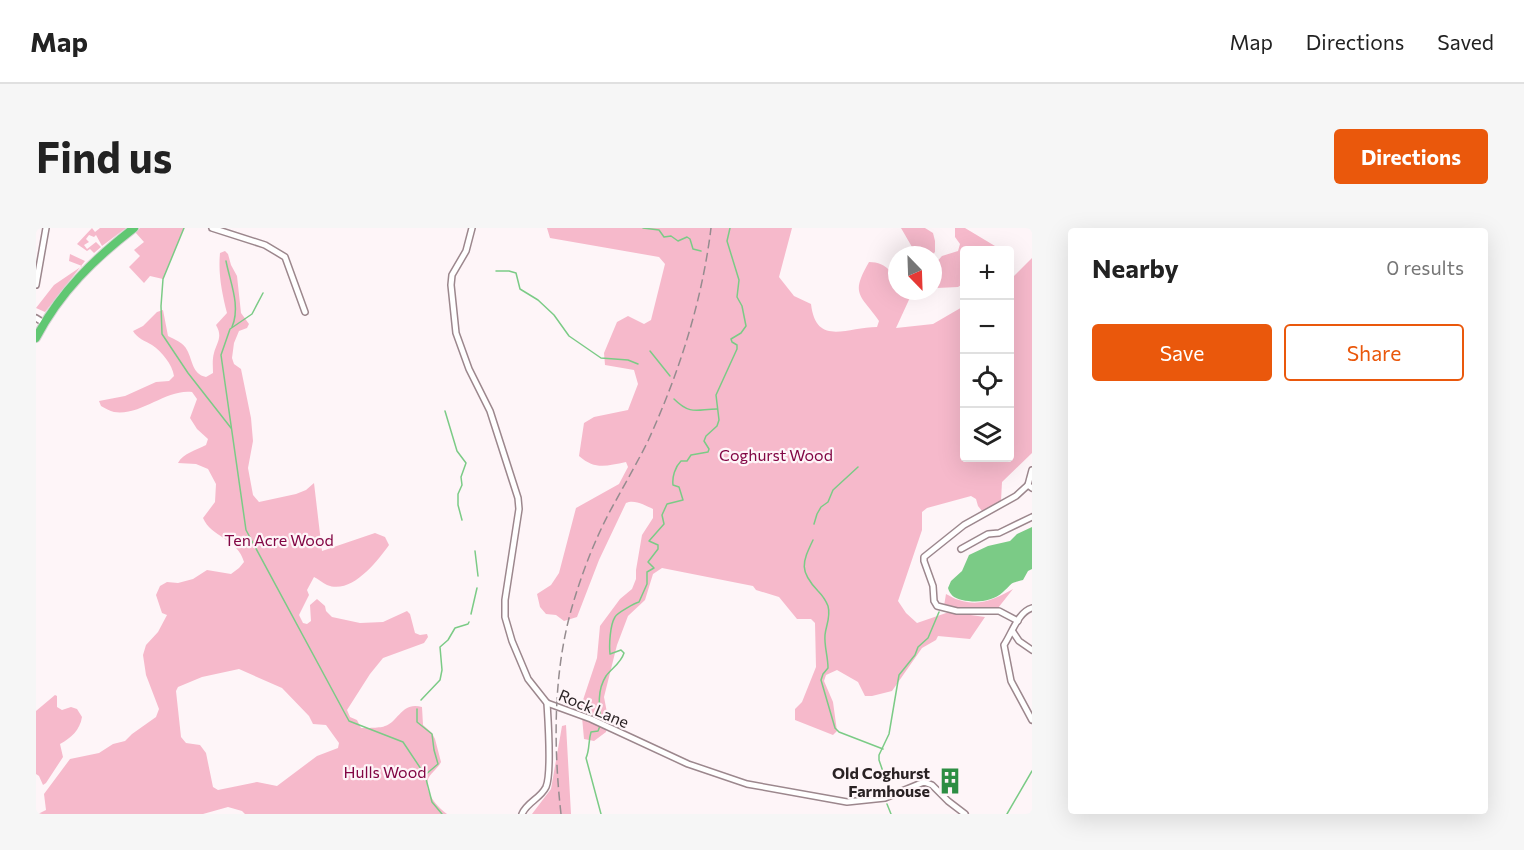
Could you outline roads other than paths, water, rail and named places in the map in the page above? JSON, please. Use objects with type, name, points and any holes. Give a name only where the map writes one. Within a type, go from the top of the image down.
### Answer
[{"type":"highway","points":[[36,338],[64,294],[82,272],[134,228]]},
{"type":"street","points":[[36,285],[46,228]]},
{"type":"street","points":[[212,228],[251,239],[278,251],[285,257],[305,312]]},
{"type":"street","name":"Rock Lane","points":[[472,228],[466,251],[452,274],[456,333],[469,369],[490,411],[518,498],[519,509],[505,600],[505,617],[528,679],[547,703],[591,719],[688,764],[747,784],[847,802],[885,798],[924,782],[932,785],[964,814]]},
{"type":"street","points":[[36,318],[44,323]]},
{"type":"street","points":[[1018,621],[999,611],[957,611],[937,606],[924,557],[951,534],[1030,487],[1032,470]]},
{"type":"street","points":[[961,549],[988,534],[1005,531],[1032,517]]},
{"type":"street","points":[[1032,608],[1024,611],[1004,645],[1011,681],[1032,720]]},
{"type":"street","points":[[1013,632],[1019,641],[1032,650]]},
{"type":"street","points":[[522,814],[524,808],[541,795],[548,781],[547,703]]},
{"type":"waterway","points":[[184,228],[163,279],[162,334],[188,373],[231,428]]},
{"type":"waterway","points":[[643,228],[659,230],[664,237],[671,236],[678,241],[687,237],[693,249],[701,251]]},
{"type":"waterway","points":[[601,722],[599,704],[601,687],[606,676],[619,663],[624,653],[621,650],[610,654],[613,621],[619,613],[639,602],[647,584],[647,572],[654,568],[648,562],[658,549],[658,545],[649,541],[664,524],[662,515],[667,504],[683,500],[679,487],[673,485],[677,466],[681,461],[687,461],[691,455],[708,452],[709,449],[704,441],[717,426],[719,420],[716,395],[737,349],[737,345],[731,339],[741,333],[746,326],[742,306],[737,297],[739,280],[727,241],[730,228]]},
{"type":"waterway","points":[[226,261],[235,302],[232,327]]},
{"type":"waterway","points":[[496,271],[516,273],[520,289],[538,300],[554,315],[569,336],[601,358],[628,360],[638,364]]},
{"type":"waterway","points":[[263,293],[252,314],[230,329],[221,355],[246,530],[349,721],[403,742],[425,775],[432,802],[442,814]]},
{"type":"waterway","points":[[650,351],[670,376]]},
{"type":"waterway","points":[[674,399],[690,410],[717,409]]},
{"type":"waterway","points":[[445,411],[457,451],[466,463],[458,494],[462,520]]},
{"type":"waterway","points":[[814,524],[817,514],[828,502],[833,490],[858,467]]},
{"type":"waterway","points":[[813,540],[806,555],[804,567],[808,578],[824,598],[829,610],[825,639],[828,668],[821,680],[835,728],[839,732],[883,749]]},
{"type":"waterway","points":[[475,551],[478,576]]},
{"type":"waterway","points":[[471,614],[477,588]]},
{"type":"waterway","points":[[889,789],[879,755],[889,734],[899,675],[915,655],[918,647],[928,638],[939,612]]},
{"type":"waterway","points":[[421,700],[440,680],[442,670],[440,647],[448,640],[455,628],[469,622]]},
{"type":"waterway","points":[[417,709],[417,722],[432,734],[438,764],[425,775]]},
{"type":"waterway","points":[[600,726],[598,731],[591,732],[586,758],[601,814]]},
{"type":"waterway","points":[[1007,814],[1032,771]]},
{"type":"waterway","points":[[887,804],[891,814]]},
{"type":"railway","points":[[561,814],[556,732],[559,677],[568,623],[578,586],[594,544],[648,441],[670,389],[688,337],[702,283],[711,228]]},
{"type":"place","name":"Old Coghurst Farmhouse","points":[[950,781]]},
{"type":"park label","name":"Coghurst Wood","points":[[776,454]]},
{"type":"park label","name":"Ten Acre Wood","points":[[279,539]]},
{"type":"park label","name":"Hulls Wood","points":[[385,771]]}]
